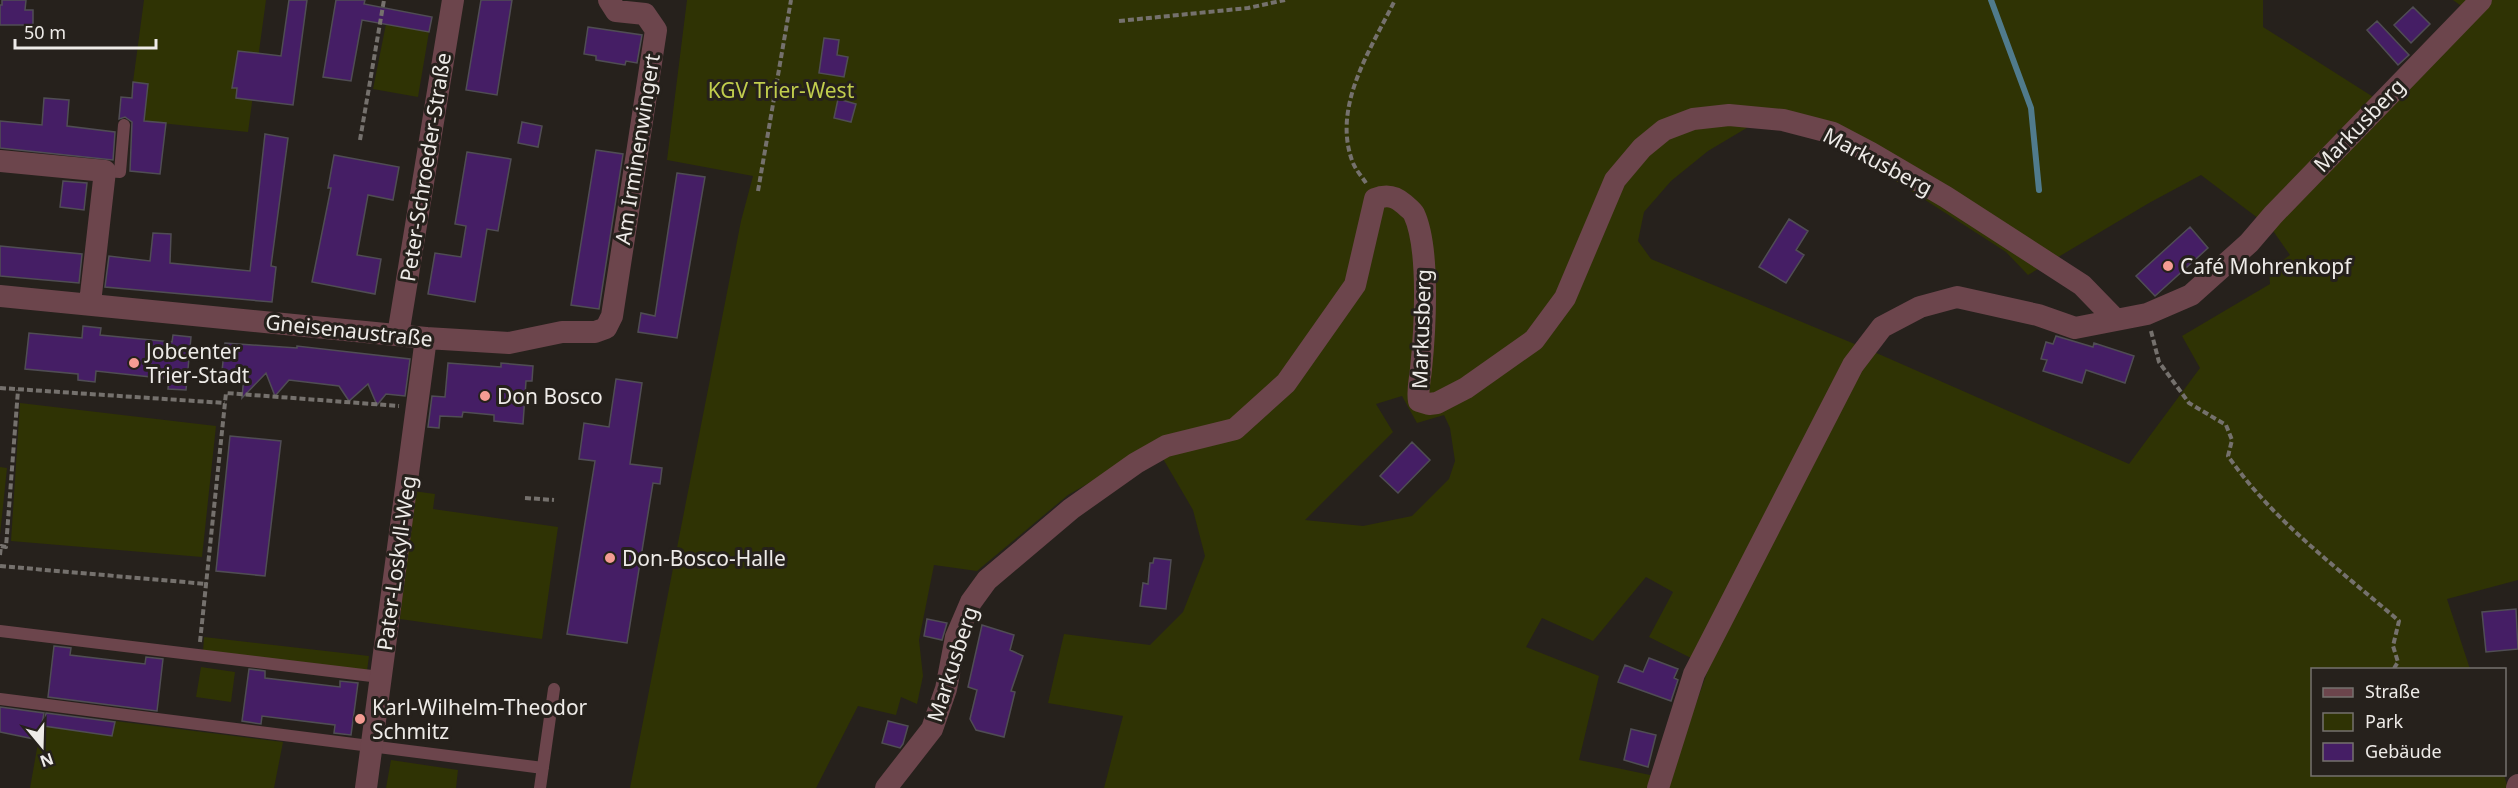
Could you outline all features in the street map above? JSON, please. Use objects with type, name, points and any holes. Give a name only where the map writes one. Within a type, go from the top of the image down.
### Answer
[{"type":"street","name":"Peter-Schroeder-Straße","points":[[398,335],[453,0]]},
{"type":"street","name":"Am Irminenwingert","points":[[606,328],[612,316],[656,30],[645,14],[616,11],[609,0]]},
{"type":"street","name":"Markusberg","points":[[1658,788],[1694,675],[1853,365],[1882,327],[1920,307],[1957,297],[2038,315],[2075,328],[2147,314],[2191,295],[2249,243],[2273,215],[2481,0]]},
{"type":"street","name":"Markusberg","points":[[886,788],[932,729],[946,689],[956,637],[971,602],[987,580],[1071,510],[1136,464],[1166,446],[1235,429],[1286,383],[1355,285],[1375,199],[1385,195],[1396,197],[1414,212],[1423,253],[1421,370],[1417,389],[1419,401],[1428,404],[1437,403],[1466,388],[1534,340],[1565,298],[1615,180],[1642,148],[1664,130],[1693,119],[1729,115],[1783,120],[1833,133],[1946,197],[2082,285],[2116,320]]},
{"type":"street","points":[[0,161],[105,171],[90,303]]},
{"type":"street","name":"Gneisenaustraße","points":[[0,296],[90,303],[426,338],[509,343],[562,332],[595,332],[606,328]]},
{"type":"street","name":"Pater-Loskyll-Weg","points":[[366,788],[426,338]]},
{"type":"lane","points":[[105,171],[120,172],[124,125]]},
{"type":"lane","points":[[0,631],[380,677]]},
{"type":"lane","points":[[540,788],[554,689]]},
{"type":"lane","points":[[0,699],[543,768]]},
{"type":"path","points":[[360,140],[384,0]]},
{"type":"path","points":[[758,191],[790,0]]},
{"type":"path","points":[[1119,21],[1248,8],[1285,0]]},
{"type":"path","points":[[1375,199],[1353,163],[1346,123],[1360,71],[1395,0]]},
{"type":"path","points":[[2147,314],[2159,362],[2189,403],[2226,425],[2232,440],[2228,456],[2242,476],[2286,525],[2399,621],[2393,646],[2398,662],[2394,668]]},
{"type":"path","points":[[0,388],[225,404]]},
{"type":"path","points":[[0,555],[1,546],[6,546],[18,390]]},
{"type":"path","points":[[199,655],[226,393],[418,407]]},
{"type":"path","points":[[525,498],[554,500]]},
{"type":"path","points":[[0,566],[207,584]]},
{"type":"green space","points":[[144,0],[266,0],[248,132],[131,120],[133,82]]},
{"type":"green space","name":"KGV Trier-West","points":[[687,0],[2263,0],[2263,27],[2389,107],[2478,18],[2453,0],[2518,0],[2518,580],[2447,599],[2470,668],[2311,668],[2311,776],[2504,776],[2508,788],[1104,788],[1123,716],[1048,703],[1064,634],[1150,645],[1183,612],[1205,556],[1193,510],[1155,445],[1068,495],[977,571],[934,565],[919,640],[923,676],[917,704],[901,697],[896,715],[858,706],[816,788],[630,788],[741,221],[753,176],[667,160]],"holes":[[[1750,126],[1793,131],[1843,147],[2006,252],[2028,275],[2201,175],[2271,228],[2290,255],[2269,270],[2270,284],[2182,336],[2200,368],[2129,464],[1881,355],[1651,259],[1638,241],[1644,212],[1671,181],[1708,151]],[[1402,396],[1417,423],[1444,415],[1450,428],[1455,461],[1449,479],[1412,516],[1363,526],[1305,520],[1393,432],[1376,404]],[[1646,577],[1673,592],[1649,637],[1709,667],[1669,779],[1579,760],[1599,676],[1526,647],[1542,618],[1593,641]]]},
{"type":"green space","points":[[386,24],[429,32],[418,97],[373,89]]},
{"type":"green space","points":[[20,403],[216,426],[202,557],[11,541]]},
{"type":"green space","points":[[0,467],[7,468],[0,535]]},
{"type":"green space","points":[[413,491],[435,494],[433,509],[558,527],[542,639],[400,619]]},
{"type":"green space","points":[[204,637],[369,656],[367,671],[203,652]]},
{"type":"green space","points":[[201,667],[235,672],[231,702],[196,697]]},
{"type":"green space","points":[[115,721],[283,742],[274,788],[30,788],[41,726],[112,735]]},
{"type":"green space","points":[[391,760],[458,770],[456,788],[386,788]]},
{"type":"building","points":[[2,0],[26,0],[25,10],[33,10],[33,25],[0,25]]},
{"type":"building","points":[[289,0],[307,0],[293,105],[236,98],[237,88],[232,88],[238,51],[281,56]]},
{"type":"building","points":[[336,0],[365,0],[364,4],[432,17],[429,32],[362,20],[351,81],[323,77]]},
{"type":"building","points":[[481,0],[512,0],[497,95],[466,90]]},
{"type":"building","points":[[2413,7],[2430,24],[2411,43],[2394,25]]},
{"type":"building","points":[[2377,21],[2409,55],[2398,65],[2367,30]]},
{"type":"building","points":[[588,27],[642,35],[637,63],[626,61],[625,65],[596,60],[596,56],[584,54]]},
{"type":"building","points":[[824,38],[839,40],[837,55],[848,57],[844,77],[819,73]]},
{"type":"building","points":[[133,82],[148,84],[144,121],[166,123],[160,174],[130,171],[132,122],[125,117],[119,119],[121,97],[132,98]]},
{"type":"building","points":[[44,98],[69,100],[67,126],[115,132],[113,160],[0,148],[0,121],[42,125]]},
{"type":"building","points":[[838,99],[856,104],[851,122],[834,118]]},
{"type":"building","points":[[522,122],[542,126],[538,147],[518,143]]},
{"type":"building","points":[[265,134],[288,138],[271,266],[276,267],[272,302],[105,287],[109,256],[150,261],[153,233],[171,234],[170,263],[250,271]]},
{"type":"building","points":[[596,150],[623,154],[599,309],[571,305]]},
{"type":"building","points":[[467,152],[511,159],[498,231],[487,229],[475,302],[428,294],[435,253],[461,257],[466,226],[455,224]]},
{"type":"building","points":[[334,155],[399,167],[393,200],[368,195],[357,255],[381,259],[375,294],[312,282],[331,188],[328,188]]},
{"type":"building","points":[[677,173],[705,177],[677,338],[638,332],[641,313],[655,316]]},
{"type":"building","points":[[63,181],[87,183],[84,210],[60,207]]},
{"type":"building","points":[[1789,219],[1808,231],[1796,250],[1804,255],[1786,283],[1759,267]]},
{"type":"building","name":"Café Mohrenkopf","points":[[2190,227],[2208,248],[2155,296],[2136,276]]},
{"type":"building","points":[[0,246],[82,254],[79,283],[0,276]]},
{"type":"building","name":"Jobcenter Trier-Stadt","points":[[83,326],[101,328],[100,335],[172,342],[173,335],[191,337],[186,390],[168,389],[169,379],[96,371],[95,382],[78,380],[78,374],[25,369],[29,333],[82,338]]},
{"type":"building","points":[[2056,336],[2093,347],[2094,343],[2134,356],[2125,383],[2086,370],[2082,383],[2043,371],[2047,360],[2041,359],[2046,342],[2053,344]]},
{"type":"building","points":[[225,343],[297,348],[297,346],[410,359],[405,396],[386,394],[377,405],[368,384],[349,401],[339,386],[289,380],[275,396],[266,373],[242,398],[244,375],[222,371]]},
{"type":"building","name":"Don Bosco","points":[[448,363],[501,367],[501,363],[533,366],[532,381],[526,381],[523,424],[494,421],[494,415],[463,412],[462,417],[440,416],[439,428],[428,427],[432,396],[445,397]]},
{"type":"building","name":"Don-Bosco-Halle","points":[[616,379],[642,383],[630,464],[662,468],[660,484],[653,483],[627,643],[567,634],[595,461],[579,459],[584,423],[609,427]]},
{"type":"building","points":[[230,436],[281,441],[265,576],[216,571]]},
{"type":"building","points":[[1412,442],[1430,460],[1398,493],[1380,476]]},
{"type":"building","points":[[1154,558],[1171,560],[1166,609],[1140,606],[1143,583],[1148,584],[1150,563],[1153,563]]},
{"type":"building","points":[[2516,609],[2518,649],[2486,652],[2482,612]]},
{"type":"building","points":[[927,619],[947,623],[942,640],[924,636]]},
{"type":"building","points":[[982,625],[1014,635],[1010,650],[1023,656],[1011,691],[1015,692],[1004,737],[976,730],[970,719],[977,690],[968,687]]},
{"type":"building","points":[[54,646],[71,648],[70,655],[145,664],[146,657],[163,659],[157,711],[48,697]]},
{"type":"building","points":[[1649,658],[1678,669],[1674,678],[1678,680],[1671,701],[1618,682],[1625,665],[1643,672]]},
{"type":"building","points":[[249,669],[265,671],[265,678],[340,687],[340,681],[358,683],[351,735],[334,733],[335,725],[262,716],[261,724],[242,721]]},
{"type":"building","points":[[0,707],[44,713],[39,740],[0,732]]},
{"type":"building","points":[[46,713],[115,722],[112,736],[44,726]]},
{"type":"building","points":[[888,721],[908,726],[900,748],[882,743]]},
{"type":"building","points":[[1631,729],[1656,735],[1648,767],[1624,760]]},
{"type":"waterway","points":[[1991,0],[2031,108],[2039,190]]},
{"type":"place","name":"Café Mohrenkopf","points":[[2168,266]]},
{"type":"place","name":"Jobcenter Trier-Stadt","points":[[134,363]]},
{"type":"place","name":"Don Bosco","points":[[485,396]]},
{"type":"place","name":"Don-Bosco-Halle","points":[[610,558]]},
{"type":"place","name":"Karl-Wilhelm-Theodor Schmitz","points":[[360,719]]}]
